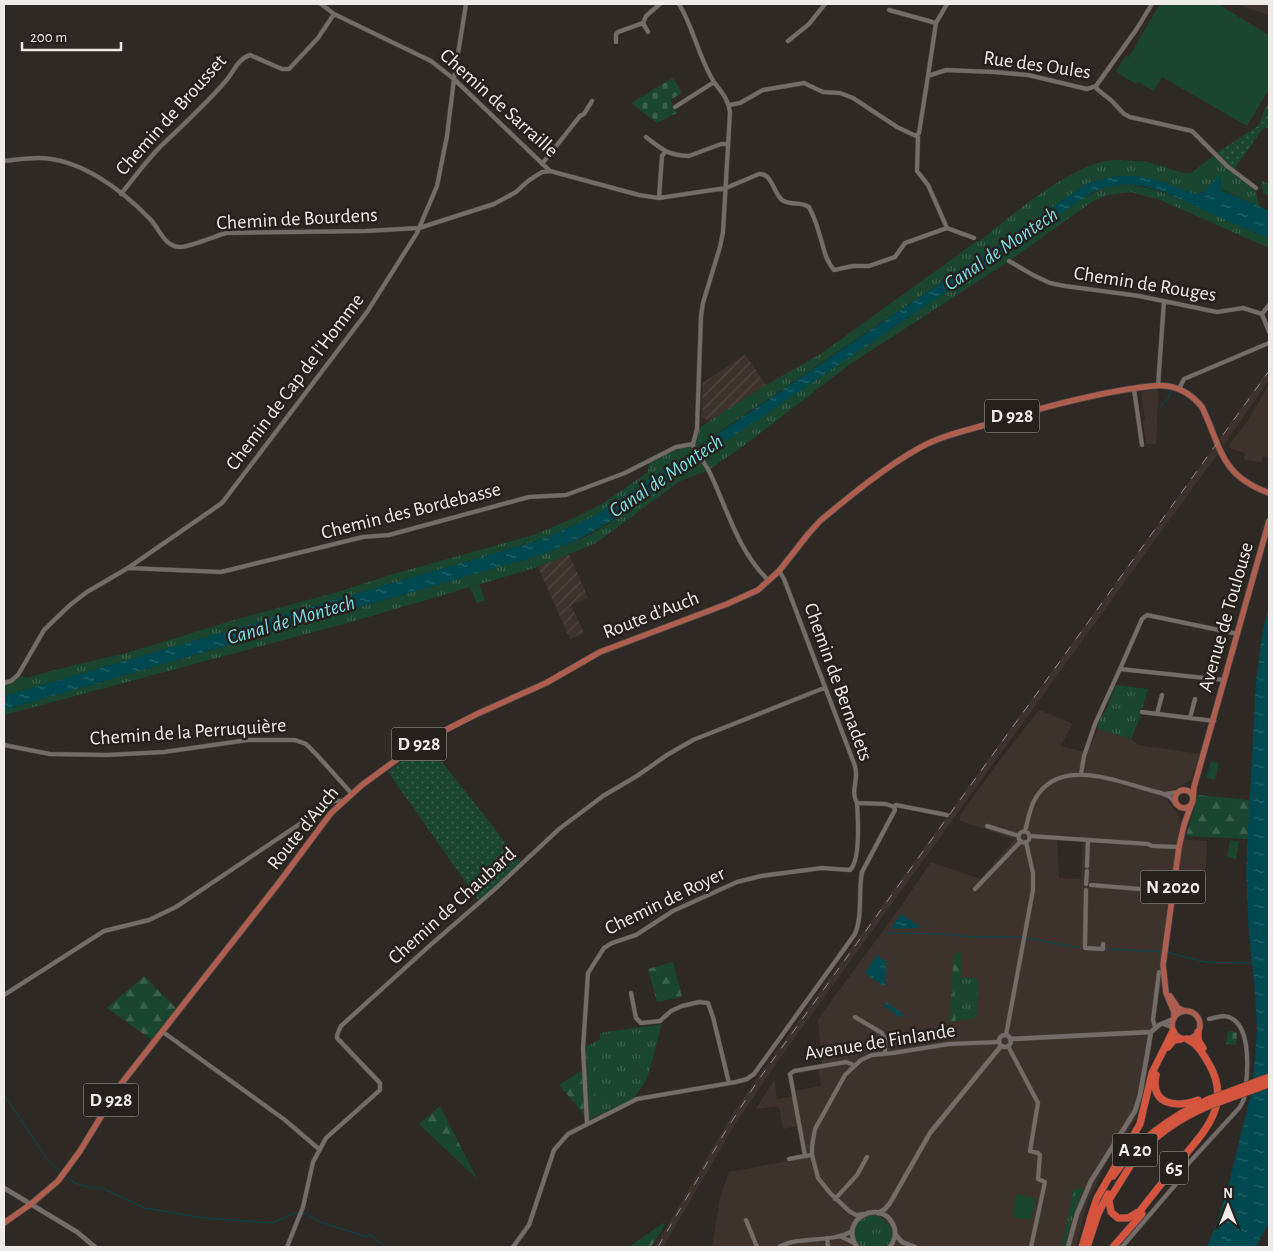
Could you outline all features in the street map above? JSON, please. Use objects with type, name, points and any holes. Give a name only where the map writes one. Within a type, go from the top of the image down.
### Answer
[{"type":"highway","points":[[1090,1219],[1101,1190],[1140,1124],[1152,1074],[1172,1029]]},
{"type":"highway","name":"65","points":[[1112,1247],[1201,1140],[1210,1128],[1217,1113],[1220,1097],[1219,1082],[1214,1066],[1198,1040],[1198,1032]]},
{"type":"highway","name":"65","points":[[1137,1155],[1109,1200],[1111,1212],[1118,1218],[1128,1218],[1140,1210],[1201,1136],[1215,1112],[1218,1097],[1215,1076],[1198,1047],[1184,1039]]},
{"type":"highway","points":[[1184,1039],[1174,1040],[1170,1044],[1158,1067],[1155,1079],[1158,1093],[1169,1104],[1184,1105],[1209,1100],[1269,1077]]},
{"type":"highway","name":"A 20","points":[[1082,1247],[1090,1219],[1098,1202],[1116,1172],[1142,1142],[1173,1118],[1209,1100],[1269,1084]]},
{"type":"highway","name":"A 20","points":[[1087,1247],[1104,1201],[1119,1177],[1137,1155],[1165,1130],[1189,1116],[1209,1100]]},
{"type":"main road","name":"D 928","points":[[770,582],[808,532],[900,460],[923,446],[948,436],[1076,399],[1158,386],[1179,389],[1195,399],[1202,407],[1231,470],[1243,481],[1256,487]]},
{"type":"main road","points":[[1256,487],[1269,487]]},
{"type":"main road","points":[[1256,487],[1269,493]]},
{"type":"main road","name":"Avenue de Toulouse","points":[[1193,798],[1269,521]]},
{"type":"main road","name":"Route d'Auch","points":[[4,1223],[46,1193],[63,1174],[121,1084],[278,884],[316,832],[344,800],[396,759],[443,730],[546,683],[608,648],[727,604],[758,590],[770,582]]},
{"type":"main road","points":[[1184,825],[1183,814],[1175,796],[1192,784],[1198,777]]},
{"type":"main road","points":[[1181,791],[1189,791],[1193,798],[1184,825]]},
{"type":"main road","points":[[1178,805],[1186,808],[1191,805]]},
{"type":"main road","name":"N 2020","points":[[1173,1018],[1174,1012],[1165,986],[1163,965],[1179,847],[1184,825]]},
{"type":"main road","name":"N 2020","points":[[1165,986],[1176,1005],[1184,1011]]},
{"type":"main road","points":[[1184,1011],[1191,1012],[1198,1017],[1200,1023],[1198,1032],[1192,1038],[1184,1039],[1172,1029],[1173,1018],[1184,1011]]},
{"type":"street","name":"Chemin de Sarraille","points":[[321,4],[334,14],[431,61],[454,79],[550,171],[639,196],[659,198],[726,188],[763,174],[767,176],[776,193],[782,199],[790,204],[800,204],[809,207],[820,234],[823,251],[828,263],[834,270],[853,266],[869,266],[886,260],[895,256],[905,243],[948,228]]},
{"type":"street","name":"Chemin de Cap de l'Homme","points":[[4,683],[11,681],[18,675],[44,630],[70,605],[87,592],[128,568],[222,503],[367,312],[419,228],[436,186],[447,136],[466,4]]},
{"type":"street","points":[[616,42],[616,34],[618,32],[643,23],[646,16],[660,4]]},
{"type":"street","points":[[679,4],[702,60],[729,105],[723,232],[701,316],[697,429],[694,444],[695,450],[708,470],[738,540],[770,582]]},
{"type":"street","points":[[788,41],[808,24],[825,4]]},
{"type":"street","points":[[947,4],[936,23],[919,133],[916,136],[918,146],[917,171],[928,185],[948,228],[974,238]]},
{"type":"street","points":[[1096,86],[1152,4]]},
{"type":"street","points":[[889,10],[936,23]]},
{"type":"street","name":"Chemin de Brousset","points":[[121,194],[160,147],[229,78],[245,56],[250,55],[282,69],[289,69],[318,38],[334,14]]},
{"type":"street","points":[[643,23],[648,32]]},
{"type":"street","name":"Rue des Oules","points":[[928,76],[946,70],[994,72],[1028,75],[1087,88],[1096,86],[1124,114],[1130,117],[1195,132],[1226,166],[1256,188]]},
{"type":"street","points":[[675,107],[714,82]]},
{"type":"street","points":[[729,105],[740,103],[762,90],[804,83],[823,92],[840,93],[853,98],[896,128],[916,136]]},
{"type":"street","points":[[542,164],[584,114],[592,101]]},
{"type":"street","points":[[646,137],[665,152],[689,156],[722,144],[728,144]]},
{"type":"street","points":[[659,198],[662,156],[665,152]]},
{"type":"street","name":"Chemin de Bourdens","points":[[4,161],[40,158],[75,165],[97,176],[121,194],[150,219],[168,243],[178,247],[226,233],[366,231],[419,228],[494,204],[516,192],[535,176],[542,172],[550,171]]},
{"type":"street","name":"Chemin de Rouges","points":[[1009,261],[1033,276],[1050,283],[1164,300],[1217,312],[1243,308],[1262,314]]},
{"type":"street","points":[[1158,386],[1164,300]]},
{"type":"street","points":[[1269,305],[1262,314],[1269,332]]},
{"type":"street","points":[[1179,389],[1184,379],[1269,343]]},
{"type":"street","points":[[1134,389],[1142,445]]},
{"type":"street","name":"Chemin des Bordebasse","points":[[128,568],[221,572],[363,537],[389,535],[529,497],[566,495],[625,473],[676,447],[694,444]]},
{"type":"street","name":"Chemin de Bernadets","points":[[779,571],[784,579],[855,766],[857,774],[853,792],[857,803]]},
{"type":"street","points":[[1081,774],[1084,756],[1095,724],[1142,619],[1147,615],[1238,634]]},
{"type":"street","points":[[1120,669],[1225,680]]},
{"type":"street","name":"Chemin de Chaubard","points":[[287,1247],[300,1213],[313,1162],[326,1138],[380,1090],[381,1087],[380,1083],[337,1038],[341,1026],[496,889],[559,829],[603,796],[693,740],[824,688]]},
{"type":"street","points":[[1157,714],[1162,695]]},
{"type":"street","name":"Avenue de Toulouse","points":[[1190,718],[1195,699]]},
{"type":"street","name":"Avenue de Toulouse","points":[[1142,712],[1214,721]]},
{"type":"street","name":"Chemin de la Perruquière","points":[[4,745],[50,754],[97,755],[164,752],[248,740],[295,740],[306,744],[352,794]]},
{"type":"street","points":[[1019,836],[1020,833],[1025,831],[1033,804],[1043,789],[1063,776],[1081,774],[1161,793],[1170,797],[1178,805]]},
{"type":"street","points":[[1161,793],[1181,791]]},
{"type":"street","points":[[4,995],[104,931],[159,916],[176,907],[334,801],[344,800]]},
{"type":"street","points":[[857,803],[886,804],[894,807],[896,805],[947,815]]},
{"type":"street","name":"Chemin de Royer","points":[[587,1123],[583,1048],[588,973],[598,955],[612,942],[636,935],[673,911],[737,882],[761,876],[822,868],[850,870],[853,868],[859,830],[857,803]]},
{"type":"street","points":[[513,1247],[529,1226],[554,1150],[568,1134],[637,1099],[729,1084],[745,1080],[754,1074],[855,934],[858,925],[862,872],[895,810],[894,807]]},
{"type":"street","points":[[987,826],[1019,836],[1024,842],[1034,882],[1008,1037],[1010,1044],[1008,1046],[1038,1104],[1030,1151],[1040,1155],[1038,1179],[1045,1182],[1031,1247]]},
{"type":"street","points":[[1025,831],[1030,836],[1148,844],[1157,847],[1179,847]]},
{"type":"street","points":[[976,889],[1024,842],[1029,840],[1030,836]]},
{"type":"street","points":[[1088,840],[1088,885],[1140,889]]},
{"type":"street","points":[[1086,890],[1085,948],[1103,949],[1103,944]]},
{"type":"street","points":[[1155,1027],[1153,1020],[1159,972]]},
{"type":"street","points":[[631,993],[636,1018],[641,1023],[660,1020],[682,1006],[699,1002],[708,1003],[729,1084]]},
{"type":"street","points":[[1122,1247],[1176,1184],[1187,1165],[1240,1107],[1244,1099],[1248,1068],[1245,1042],[1240,1024],[1232,1018],[1224,1016],[1209,1019]]},
{"type":"street","points":[[856,1017],[882,1033],[885,1039],[885,1054]]},
{"type":"street","points":[[1068,1247],[1077,1214],[1091,1181],[1135,1111],[1140,1095],[1151,1032],[1155,1027],[1173,1018]]},
{"type":"street","points":[[1162,1024],[1172,1029]]},
{"type":"street","points":[[163,1032],[286,1120],[320,1150]]},
{"type":"street","points":[[854,1065],[841,1080],[815,1129],[812,1155],[818,1178],[824,1186],[849,1211],[859,1216],[878,1213],[890,1204],[930,1133],[1000,1044],[1001,1037],[1151,1032]]},
{"type":"street","name":"Avenue de Finlande","points":[[805,1156],[790,1074],[794,1071],[846,1062],[854,1065],[868,1056],[949,1044],[1000,1044]]},
{"type":"street","points":[[1000,1044],[1008,1046]]},
{"type":"street","points":[[789,1159],[812,1155]]},
{"type":"street","points":[[836,1199],[857,1175],[867,1157]]},
{"type":"street","points":[[4,1188],[77,1232],[95,1247]]},
{"type":"street","points":[[888,1218],[890,1204]]},
{"type":"street","points":[[849,1211],[854,1224]]},
{"type":"street","points":[[878,1213],[888,1218],[899,1240],[907,1245]]},
{"type":"street","points":[[856,1245],[852,1231],[854,1224],[864,1214]]},
{"type":"street","points":[[746,1220],[757,1247]]},
{"type":"street","points":[[840,1237],[852,1231]]},
{"type":"street","points":[[890,1247],[895,1234]]},
{"type":"street","points":[[779,1247],[794,1242],[840,1237],[848,1239],[856,1245]]},
{"type":"street","points":[[827,1238],[828,1247]]},
{"type":"street","points":[[890,1247],[898,1244],[915,1247]]},
{"type":"shaded area","points":[[1237,4],[1269,4],[1269,15]]},
{"type":"shaded area","points":[[745,354],[766,385],[710,421],[702,417],[703,383]]},
{"type":"shaded area","points":[[1269,368],[1269,380],[1223,446],[1220,438]]},
{"type":"shaded area","points":[[1269,385],[1269,457],[1263,456],[1262,462],[1244,460],[1245,453],[1228,447],[1248,420]]},
{"type":"shaded area","points":[[1157,389],[1156,444],[1146,444],[1141,392]]},
{"type":"shaded area","points":[[1215,446],[1218,453],[778,1061],[737,1121],[663,1247],[655,1247],[731,1117],[755,1081]]},
{"type":"shaded area","points":[[569,554],[588,598],[571,605],[584,633],[570,639],[538,567]]},
{"type":"shaded area","points":[[1039,710],[1073,724],[1060,746],[1087,753],[1098,729],[1131,739],[1138,745],[1200,754],[1191,780],[1173,790],[1165,792],[1164,796],[1180,817],[1177,839],[1207,841],[1205,894],[1177,891],[1145,1088],[1138,1115],[1108,1160],[1088,1200],[1076,1247],[712,1247],[720,1198],[729,1172],[804,1158],[798,1126],[783,1129],[779,1106],[756,1109],[774,1080],[777,1099],[795,1096],[794,1091],[821,1086],[818,1066],[822,1065],[818,1019],[897,912],[931,862],[980,879],[1015,839],[960,821],[960,815]],"holes":[[[1057,840],[1083,842],[1081,879],[1059,878]]]},
{"type":"green space","points":[[1160,4],[1218,4],[1269,35],[1269,89],[1247,126],[1162,77],[1154,91],[1138,82],[1136,84],[1116,72],[1126,55],[1129,57]]},
{"type":"green space","points":[[673,78],[682,93],[670,100],[677,113],[657,123],[631,103]]},
{"type":"green space","points":[[1269,100],[1269,128],[1265,127],[1261,131],[1233,171],[1215,154],[1258,126]]},
{"type":"green space","points":[[1215,155],[1235,175],[1255,190],[1260,207],[1221,189],[1221,178],[1198,195],[1117,176],[1088,183],[704,442],[679,463],[665,469],[594,516],[559,532],[533,542],[4,696],[4,683],[11,681],[18,675],[27,678],[127,653],[234,620],[338,592],[390,575],[533,535],[572,519],[602,504],[648,472],[649,461],[676,447],[693,444],[697,429],[766,385],[822,353],[977,241],[980,241],[1053,185],[1085,168],[1105,161],[1139,161],[1153,163],[1184,173],[1191,173]]},
{"type":"green space","points":[[1262,181],[1269,184],[1269,196],[1263,193]]},
{"type":"green space","points":[[1126,184],[1162,192],[1199,207],[1269,239],[1269,248],[1158,199],[1130,192],[1109,195],[1093,201],[1009,261],[849,365],[746,444],[709,470],[680,481],[596,543],[538,567],[355,621],[4,715],[4,710],[544,554],[585,537],[607,525],[683,469],[1081,199],[1107,187]]},
{"type":"green space","points":[[479,584],[485,600],[477,603],[470,587]]},
{"type":"green space","points":[[1116,685],[1148,689],[1131,739],[1098,729],[1098,722],[1105,712]]},
{"type":"green space","points":[[427,743],[521,862],[479,901],[388,772]]},
{"type":"green space","points":[[1211,761],[1219,763],[1215,780],[1206,778]]},
{"type":"green space","points":[[1198,795],[1250,800],[1248,839],[1186,836]]},
{"type":"green space","points":[[1230,840],[1239,842],[1236,859],[1227,857]]},
{"type":"green space","points":[[954,953],[961,953],[961,977],[955,978],[953,1001],[956,1021],[949,1022]]},
{"type":"green space","points":[[673,962],[682,997],[657,1002],[648,969]]},
{"type":"green space","points":[[144,976],[176,1008],[153,1041],[107,1008]]},
{"type":"green space","points":[[955,977],[978,978],[977,1018],[956,1021],[953,1001]]},
{"type":"green space","points":[[662,1024],[647,1079],[634,1098],[596,1116],[591,1044],[600,1039],[600,1033]]},
{"type":"green space","points":[[1228,1031],[1237,1032],[1236,1045],[1226,1044]]},
{"type":"green space","points":[[591,1044],[596,1116],[585,1122],[584,1114],[559,1085],[585,1068],[585,1047]]},
{"type":"green space","points":[[440,1106],[477,1179],[419,1124]]},
{"type":"green space","points":[[1084,1187],[1072,1219],[1065,1247],[1062,1247],[1073,1190]]},
{"type":"green space","points":[[1017,1194],[1036,1198],[1031,1220],[1012,1217]]},
{"type":"green space","points":[[868,1215],[880,1217],[889,1225],[892,1235],[886,1247],[860,1247],[857,1242],[854,1233],[855,1229],[859,1221]]},
{"type":"green space","points":[[663,1223],[665,1225],[651,1247],[629,1247]]},
{"type":"water","name":"Canal de Montech","points":[[1117,176],[1138,176],[1156,180],[1198,195],[1218,176],[1220,177],[1221,190],[1269,211],[1269,239],[1164,192],[1144,186],[1126,184],[1107,187],[1093,192],[710,452],[700,455],[682,467],[683,469],[673,478],[640,503],[582,537],[544,554],[4,710],[4,696],[533,542],[594,516],[665,469],[682,463],[698,451],[704,443],[1088,183]]},
{"type":"water","points":[[1269,604],[1269,1222],[1256,1247],[1207,1247],[1226,1195],[1252,1090],[1255,1059],[1257,1027],[1246,871],[1256,682],[1262,636]]},
{"type":"water","points":[[901,914],[919,926],[919,928],[893,929],[892,927]]},
{"type":"water","points":[[877,955],[886,962],[885,987],[865,973]]},
{"type":"water","points":[[886,1002],[903,1014],[901,1018],[884,1006]]},
{"type":"waterway","points":[[1160,407],[1169,397],[1171,391]]},
{"type":"waterway","points":[[885,933],[1022,937]]},
{"type":"waterway","points":[[1026,938],[1080,948]]},
{"type":"waterway","points":[[1108,949],[1162,952]]},
{"type":"waterway","points":[[1166,952],[1205,962],[1253,963]]},
{"type":"waterway","points":[[4,1095],[45,1156],[61,1173]]},
{"type":"waterway","points":[[64,1175],[75,1183],[104,1189],[145,1208],[204,1218],[272,1223],[295,1213],[307,1214],[320,1222],[367,1237],[369,1234],[386,1247]]},
{"type":"railway","points":[[658,1247],[725,1132],[757,1082],[1269,371]]}]
